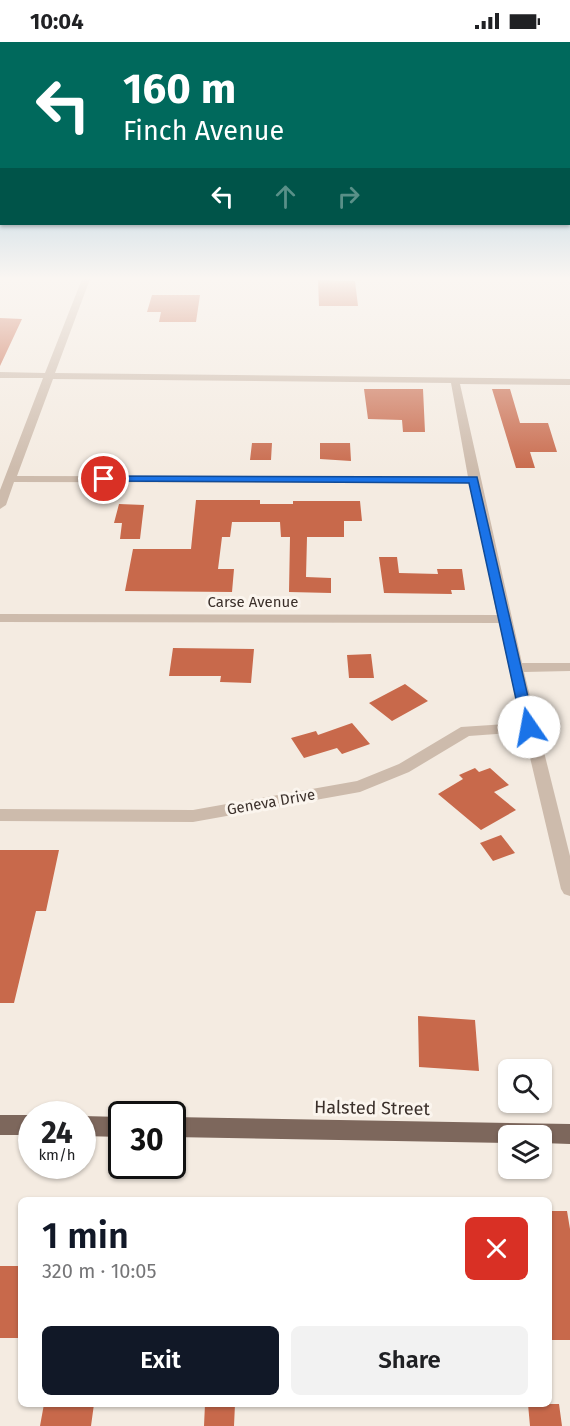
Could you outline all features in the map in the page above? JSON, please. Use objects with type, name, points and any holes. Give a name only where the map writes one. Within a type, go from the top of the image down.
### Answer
[{"type":"main road","points":[[0,1125],[18,1125]]},
{"type":"main road","name":"Halsted Street","points":[[186,1127],[570,1134]]},
{"type":"street","points":[[0,505],[62,344]]},
{"type":"street","points":[[0,375],[570,382]]},
{"type":"street","points":[[455,381],[473,480],[529,727],[570,889]]},
{"type":"street","points":[[10,479],[473,480]]},
{"type":"street","name":"Carse Avenue","points":[[0,618],[505,619]]},
{"type":"street","points":[[516,668],[570,667]]},
{"type":"street","name":"Geneva Drive","points":[[0,815],[193,816],[360,786],[404,768],[466,731],[529,727]]},
{"type":"building","points":[[0,344],[10,344],[0,366]]},
{"type":"building","points":[[364,389],[423,389],[425,432],[403,432],[402,420],[368,419]]},
{"type":"building","points":[[492,389],[510,389],[520,423],[548,423],[557,452],[530,452],[535,468],[516,468]]},
{"type":"building","points":[[252,443],[272,443],[271,460],[250,460]]},
{"type":"building","points":[[320,443],[350,443],[351,461],[320,459]]},
{"type":"building","points":[[196,500],[260,500],[260,504],[293,504],[293,501],[360,501],[362,521],[344,521],[344,537],[307,537],[306,577],[331,578],[331,593],[289,592],[290,537],[281,537],[280,522],[232,522],[230,537],[222,537],[218,569],[234,569],[232,592],[125,591],[133,549],[191,549]]},
{"type":"building","points":[[119,504],[144,505],[140,539],[120,539],[122,523],[114,523]]},
{"type":"building","points":[[379,557],[397,557],[399,573],[438,574],[437,569],[462,569],[465,590],[451,590],[452,594],[384,593]]},
{"type":"building","points":[[173,648],[254,649],[251,683],[220,682],[221,676],[169,676]]},
{"type":"building","points":[[371,654],[374,678],[349,678],[347,655]]},
{"type":"building","points":[[405,684],[428,701],[392,721],[369,703]]},
{"type":"building","points":[[352,723],[370,744],[342,754],[337,748],[304,758],[291,738],[316,731],[318,735]]},
{"type":"building","points":[[475,768],[479,772],[490,768],[509,785],[494,792],[516,810],[481,830],[438,794],[463,779],[459,775]]},
{"type":"building","points":[[501,835],[515,853],[493,861],[480,843]]},
{"type":"building","points":[[0,850],[59,850],[46,911],[36,911],[14,1003],[0,1003]]},
{"type":"building","points":[[418,1016],[475,1020],[479,1071],[419,1067]]},
{"type":"building","points":[[552,1211],[567,1211],[570,1229],[570,1340],[552,1340]]},
{"type":"building","points":[[0,1266],[18,1266],[18,1338],[0,1338]]},
{"type":"building","points":[[552,1404],[559,1404],[562,1426],[530,1426],[528,1407],[552,1407]]},
{"type":"building","points":[[43,1407],[94,1407],[91,1426],[40,1426]]},
{"type":"building","points":[[205,1407],[235,1407],[234,1426],[204,1426]]},
{"type":"route","points":[[104,479],[473,480],[529,727]]}]
